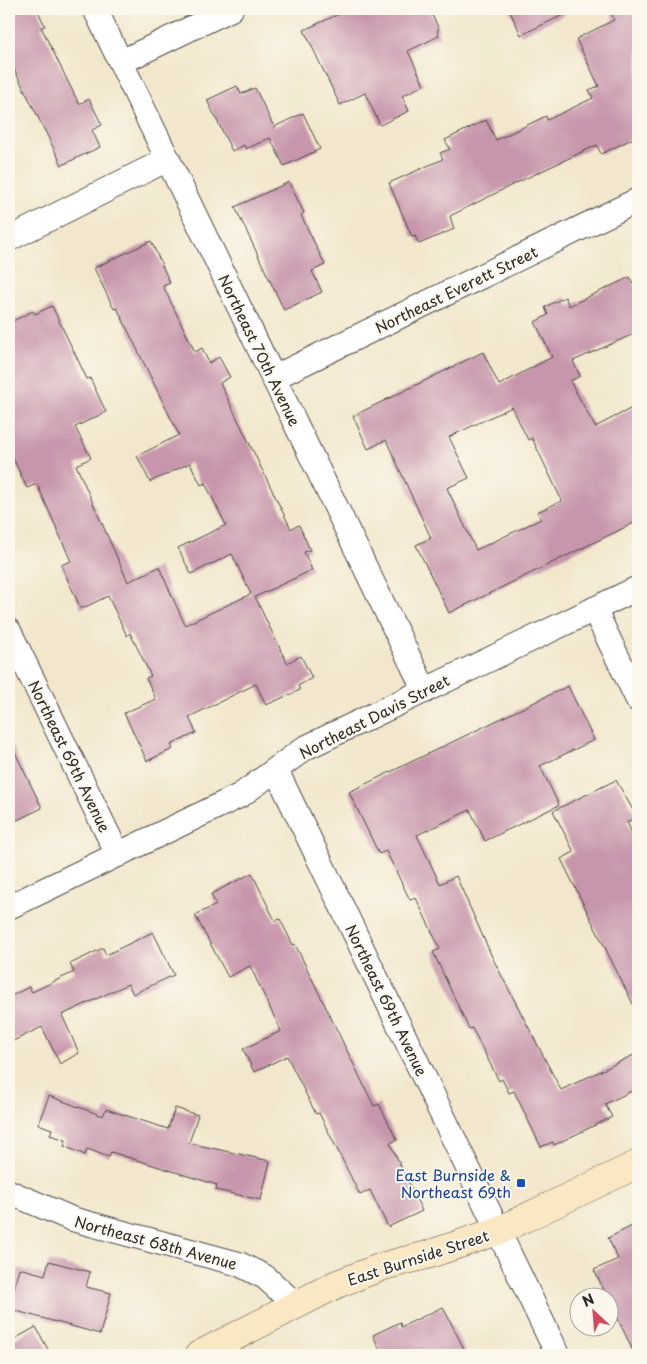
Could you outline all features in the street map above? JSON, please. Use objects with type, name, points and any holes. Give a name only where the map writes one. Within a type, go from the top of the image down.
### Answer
[{"type":"street","name":"Northeast 70th Avenue","points":[[95,9],[425,691]]},
{"type":"street","points":[[121,62],[231,9]]},
{"type":"street","points":[[9,239],[168,159]]},
{"type":"street","name":"Northeast Everett Street","points":[[274,378],[638,200]]},
{"type":"street","name":"Northeast Davis Street","points":[[9,907],[240,795],[305,748],[638,588]]},
{"type":"street","points":[[594,609],[638,700]]},
{"type":"street","name":"Northeast 69th Avenue","points":[[9,631],[118,855]]},
{"type":"street","name":"Northeast 69th Avenue","points":[[276,770],[558,1355]]},
{"type":"street","name":"East Burnside Street","points":[[199,1355],[358,1275],[498,1231],[638,1164]]},
{"type":"street","name":"Northeast 68th Avenue","points":[[9,1192],[72,1219],[239,1264],[265,1277],[296,1305]]},
{"type":"building","points":[[9,9],[37,9],[45,26],[41,27],[79,104],[89,99],[102,125],[92,130],[100,147],[62,165],[9,59]]},
{"type":"building","points":[[350,9],[429,9],[439,29],[437,31],[439,36],[408,51],[424,85],[402,96],[409,111],[380,125],[365,93],[340,105],[304,30]]},
{"type":"building","points":[[509,9],[576,9],[521,35]]},
{"type":"building","points":[[609,9],[638,9],[638,136],[601,154],[597,145],[512,185],[450,216],[454,229],[419,244],[415,236],[412,237],[389,183],[443,159],[440,153],[450,149],[445,140],[486,120],[496,140],[546,116],[547,120],[593,98],[589,90],[599,86],[576,39],[614,20]]},
{"type":"building","points":[[237,86],[241,94],[255,88],[274,127],[303,113],[320,149],[284,166],[270,138],[246,149],[244,145],[232,151],[207,100]]},
{"type":"building","points":[[289,182],[304,213],[301,215],[325,265],[312,271],[322,292],[284,310],[235,207]]},
{"type":"building","points":[[151,241],[170,283],[163,286],[195,352],[202,348],[209,363],[219,357],[230,377],[220,383],[291,529],[299,525],[310,550],[304,552],[312,570],[255,597],[287,663],[301,656],[312,678],[298,686],[300,690],[266,705],[256,684],[189,717],[196,733],[171,745],[173,749],[147,761],[124,713],[156,699],[146,678],[151,676],[130,633],[127,636],[108,596],[81,609],[61,565],[71,561],[37,484],[27,488],[9,450],[9,323],[33,311],[35,314],[52,306],[87,379],[90,378],[106,412],[75,427],[91,458],[76,465],[128,582],[159,567],[185,625],[251,594],[232,554],[191,574],[178,548],[226,525],[205,483],[201,485],[190,463],[150,482],[137,456],[179,435],[117,308],[114,309],[94,268]]},
{"type":"building","points":[[630,277],[638,294],[638,332],[573,361],[580,376],[570,381],[595,427],[638,405],[638,521],[449,613],[416,545],[431,538],[386,440],[368,449],[353,416],[483,352],[499,385],[552,357],[535,322],[548,315],[545,307],[565,297],[569,306]],"holes":[[[512,407],[528,440],[532,438],[562,501],[537,512],[541,519],[476,550],[447,488],[469,478],[449,437]]]},
{"type":"building","points":[[568,686],[594,740],[540,766],[559,805],[485,841],[470,810],[417,835],[440,884],[456,876],[493,959],[561,1090],[638,1053],[638,1088],[605,1104],[612,1117],[554,1145],[553,1142],[541,1147],[514,1091],[509,1093],[502,1079],[499,1081],[472,1028],[469,1029],[433,952],[440,949],[416,898],[410,900],[386,851],[379,854],[349,792]]},
{"type":"building","points":[[9,740],[42,808],[9,824]]},
{"type":"building","points":[[616,780],[637,817],[627,822],[638,846],[638,1014],[561,859],[574,852],[553,811]]},
{"type":"building","points":[[252,873],[275,921],[280,919],[293,945],[295,944],[374,1106],[379,1104],[397,1140],[390,1143],[422,1211],[388,1227],[370,1190],[360,1195],[319,1113],[316,1114],[287,1056],[254,1072],[243,1049],[281,1031],[250,966],[228,977],[195,915],[216,905],[211,894]]},
{"type":"building","points":[[153,932],[174,975],[133,994],[128,984],[62,1015],[79,1053],[60,1064],[42,1027],[9,1043],[9,997],[29,987],[32,992],[74,972],[70,964],[103,948],[106,955]]},
{"type":"building","points":[[49,1096],[103,1116],[106,1109],[168,1129],[175,1108],[198,1115],[189,1143],[270,1161],[261,1200],[216,1190],[217,1185],[111,1152],[109,1157],[87,1149],[85,1155],[64,1146],[66,1140],[50,1135],[52,1129],[38,1124]]},
{"type":"building","points":[[638,1223],[638,1355],[635,1355],[620,1323],[620,1286],[602,1286],[594,1270],[618,1259],[608,1238]]},
{"type":"building","points":[[49,1261],[90,1272],[86,1287],[111,1293],[100,1334],[9,1309],[19,1268],[45,1275]]},
{"type":"building","points":[[443,1307],[467,1355],[382,1355],[373,1335],[400,1322],[401,1327]]},
{"type":"building","points":[[36,1327],[51,1355],[9,1355],[9,1342]]},
{"type":"place","name":"East Burnside & Northeast 69th","points":[[521,1183]]}]
